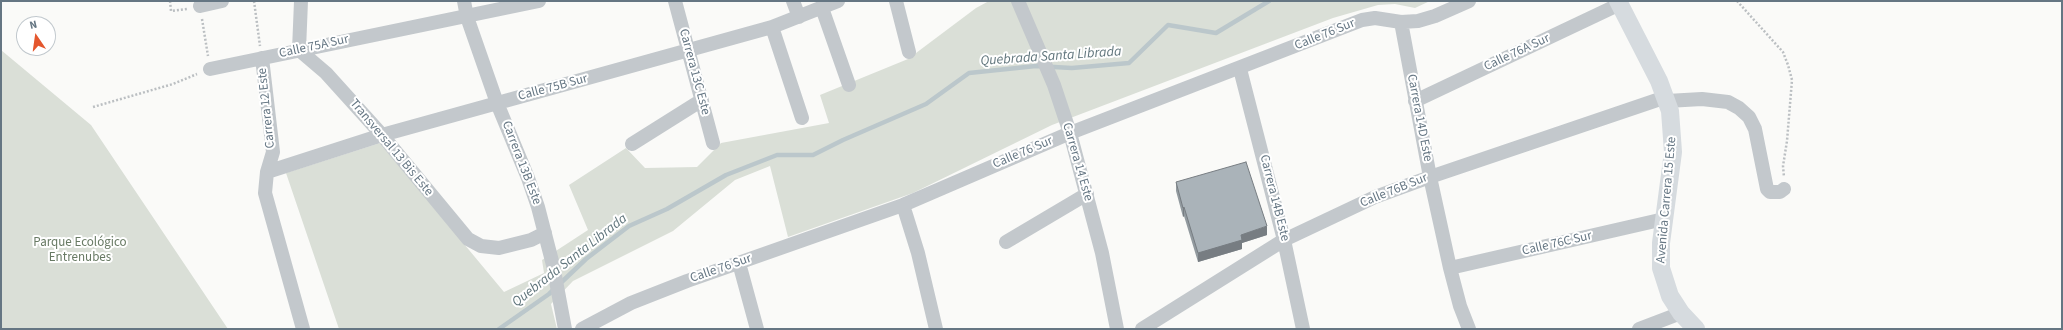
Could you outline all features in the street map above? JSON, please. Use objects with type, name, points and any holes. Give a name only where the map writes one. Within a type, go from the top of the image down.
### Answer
[{"type":"main road","name":"Avenida Carrera 15 Este","points":[[1619,3],[1666,99],[1672,126],[1673,145],[1661,243],[1661,268],[1670,296],[1681,313],[1696,329]]},
{"type":"street","points":[[200,6],[222,1]]},
{"type":"street","points":[[299,50],[301,1]]},
{"type":"street","name":"Carrera 13B Este","points":[[464,1],[467,16],[497,103],[528,178],[545,233],[566,329]]},
{"type":"street","name":"Calle 75A Sur","points":[[210,69],[539,1]]},
{"type":"street","name":"Carrera 13C Este","points":[[675,1],[713,143]]},
{"type":"street","points":[[793,1],[799,17]]},
{"type":"street","name":"Calle 75B Sur","points":[[267,172],[382,135],[772,27],[838,1]]},
{"type":"street","points":[[896,1],[909,52]]},
{"type":"street","name":"Carrera 14 Este","points":[[1018,1],[1054,85],[1070,133],[1102,252],[1117,329]]},
{"type":"street","name":"Calle 76 Sur","points":[[582,329],[632,302],[903,205],[1070,133],[1240,69],[1362,20],[1375,18],[1401,22],[1418,20],[1435,16],[1469,1]]},
{"type":"street","name":"Calle 76A Sur","points":[[1415,101],[1619,3]]},
{"type":"street","points":[[822,8],[849,86]]},
{"type":"street","name":"Carrera 14D Este","points":[[1401,22],[1430,177],[1450,268],[1460,306],[1469,329]]},
{"type":"street","points":[[772,27],[802,118]]},
{"type":"street","name":"Transversal 13 Bis Este","points":[[299,50],[326,73],[382,135],[468,239],[481,246],[499,248],[517,244],[545,233]]},
{"type":"street","name":"Carrera 12 Este","points":[[262,58],[273,152],[267,172],[265,193],[303,329]]},
{"type":"street","name":"Carrera 14B Este","points":[[1240,69],[1284,240],[1303,329]]},
{"type":"street","name":"Calle 76B Sur","points":[[1142,329],[1284,240],[1375,197],[1430,177],[1666,99],[1702,99],[1728,102],[1739,108],[1749,117],[1755,129],[1767,189],[1770,192],[1780,192],[1784,189]]},
{"type":"street","points":[[632,144],[702,100]]},
{"type":"street","points":[[1006,242],[1087,194]]},
{"type":"street","points":[[903,205],[918,253],[936,329]]},
{"type":"street","name":"Calle 76C Sur","points":[[1450,268],[1664,219]]},
{"type":"street","points":[[739,263],[757,329]]},
{"type":"street","points":[[1639,329],[1681,313]]},
{"type":"path","points":[[170,1],[171,11]]},
{"type":"path","name":"Carrera 12 Este","points":[[254,1],[262,58]]},
{"type":"path","points":[[1737,1],[1783,52],[1792,80],[1787,141],[1783,166],[1784,189]]},
{"type":"path","points":[[93,107],[173,84],[210,69],[200,6]]},
{"type":"green space","points":[[989,1],[1430,1],[1415,8],[1395,4],[1378,5],[1333,18],[1052,125],[913,193],[788,237],[770,166],[735,180],[673,231],[573,281],[551,304],[557,329],[339,329],[286,173],[380,143],[504,292],[544,273],[542,260],[588,230],[569,185],[626,148],[645,168],[697,167],[721,143],[829,123],[820,95],[908,59],[976,8]]},
{"type":"green space","name":"Parque Ecológico Entrenubes","points":[[1,50],[91,125],[228,329],[1,329]]},
{"type":"building","points":[[1246,162],[1267,226],[1241,235],[1242,240],[1198,253],[1176,182]]},
{"type":"waterway","name":"Quebrada Santa Librada","points":[[499,329],[549,294],[586,259],[629,226],[667,209],[726,175],[777,155],[813,155],[843,140],[926,104],[969,73],[1036,66],[1072,68],[1129,63],[1168,25],[1216,33],[1269,1]]}]
